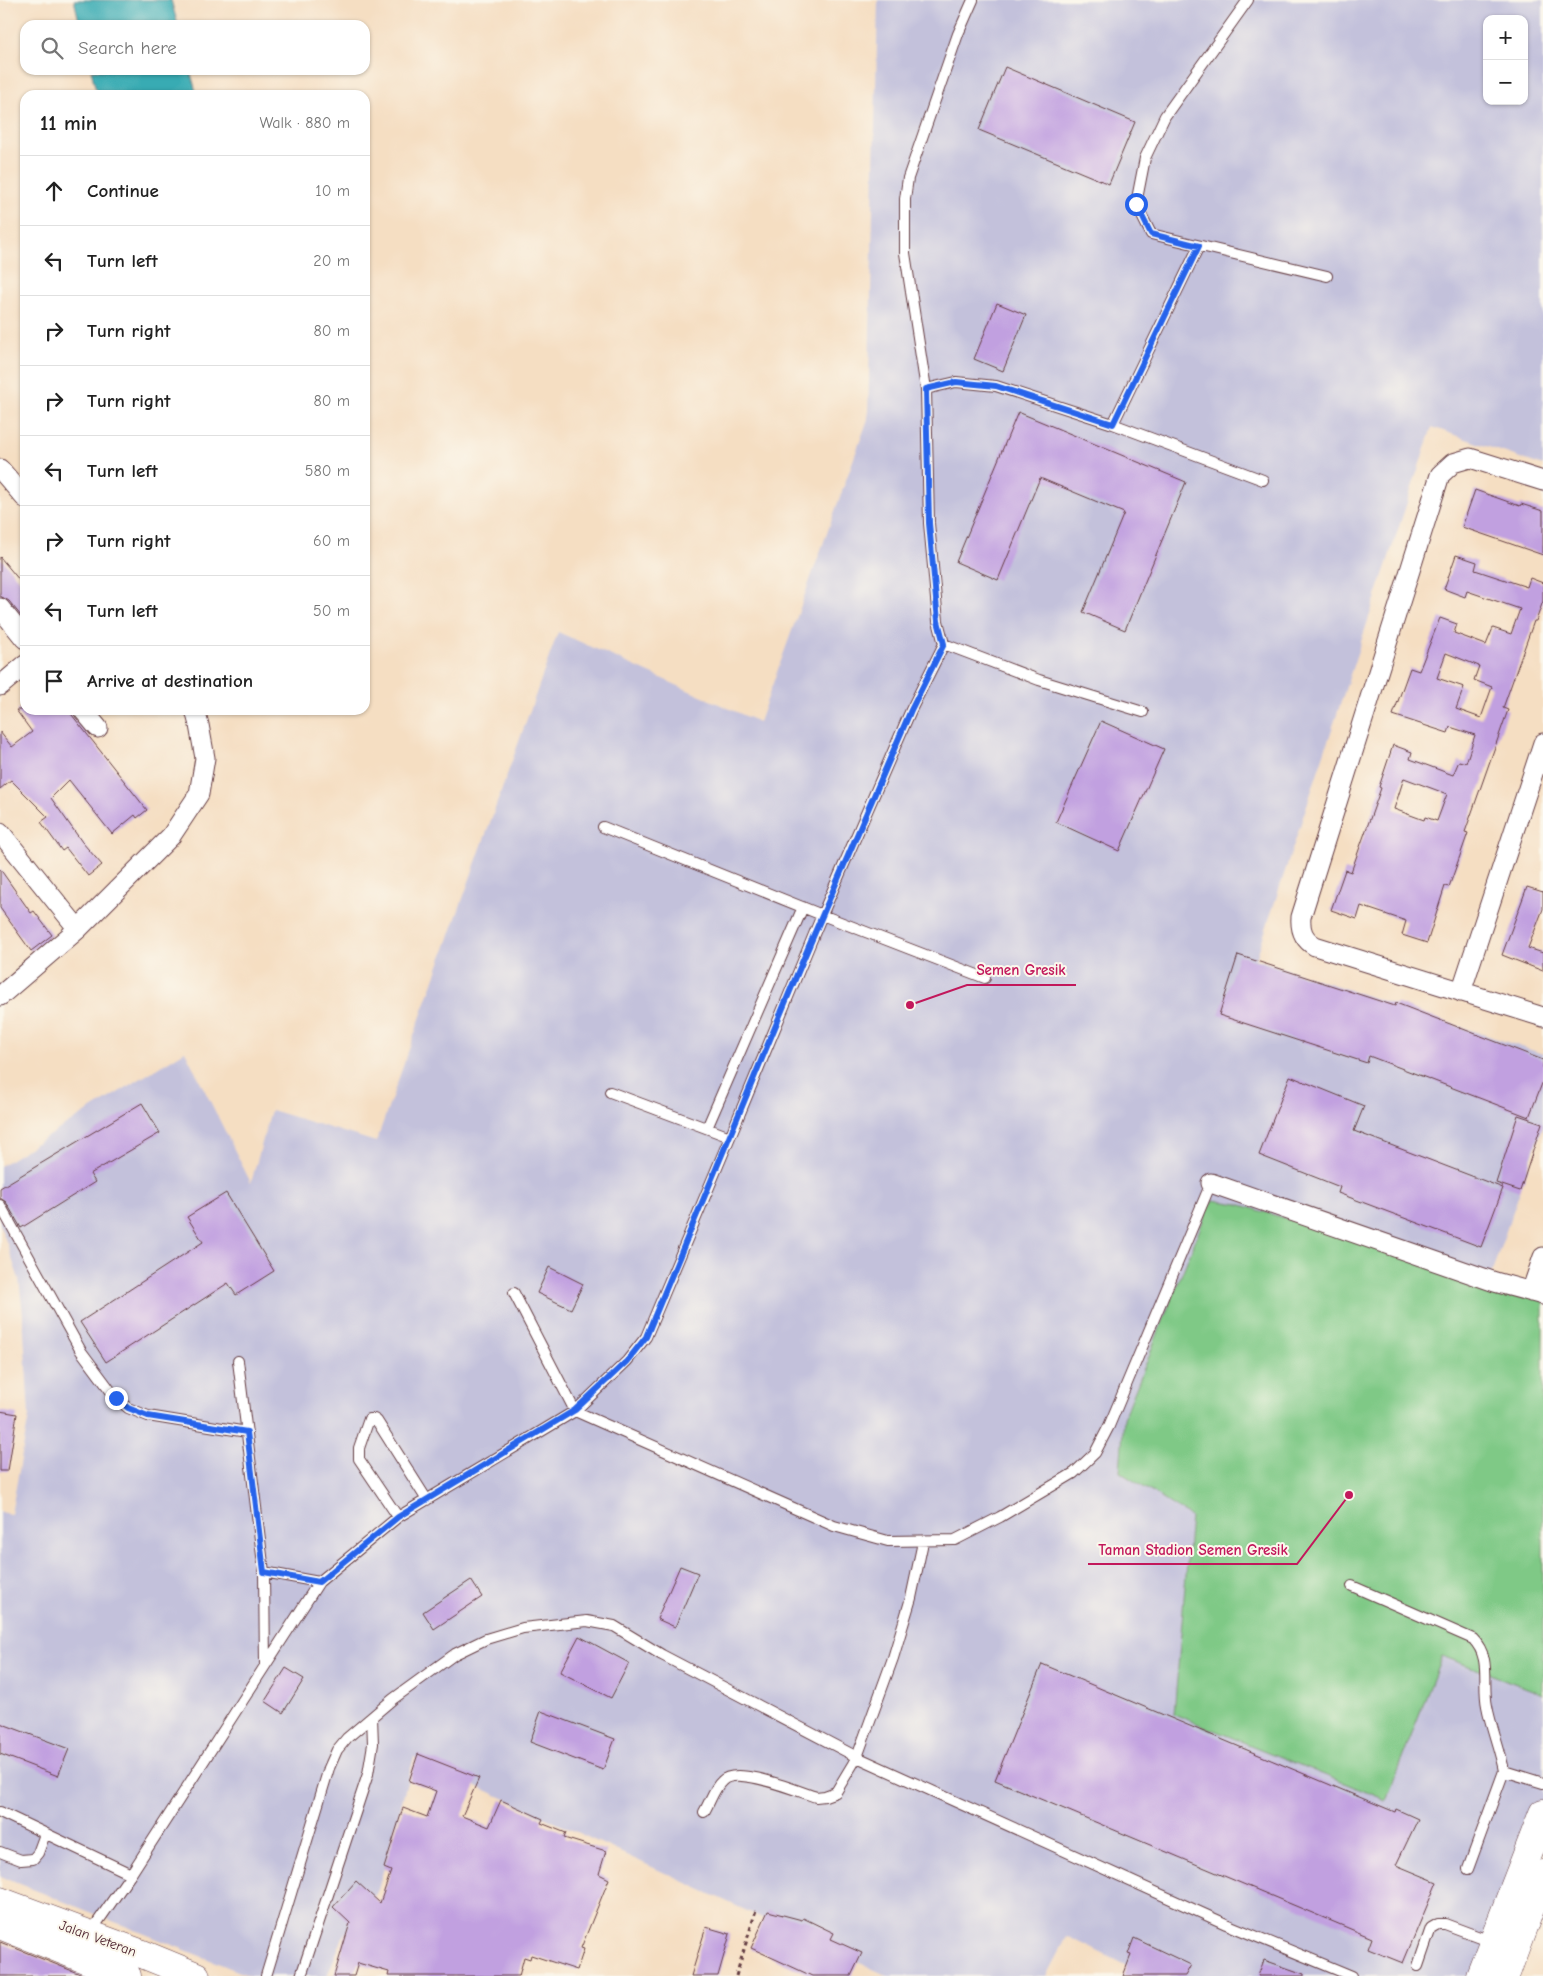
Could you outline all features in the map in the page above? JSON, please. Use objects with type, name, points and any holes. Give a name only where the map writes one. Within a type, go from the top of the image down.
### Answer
[{"type":"highway","points":[[1480,1976],[1543,1814]]},
{"type":"highway","points":[[1505,1976],[1535,1922],[1543,1874]]},
{"type":"highway","name":"Jalan Veteran","points":[[0,1901],[84,1947],[126,1976]]},
{"type":"highway","name":"Jalan Veteran","points":[[0,1925],[185,1972]]},
{"type":"street","points":[[1543,481],[1470,458],[1453,463],[1440,475],[1301,917],[1300,927],[1306,941],[1314,946],[1543,1017]]},
{"type":"street","points":[[0,469],[20,492]]},
{"type":"street","points":[[0,608],[20,633]]},
{"type":"street","points":[[0,686],[20,669]]},
{"type":"street","points":[[87,715],[98,728]]},
{"type":"street","points":[[0,995],[78,929],[171,836],[199,794],[205,758],[197,715]]},
{"type":"street","points":[[1461,992],[1543,743]]},
{"type":"street","points":[[0,832],[78,929]]},
{"type":"street","points":[[1211,1183],[1495,1282],[1537,1293],[1543,1257]]},
{"type":"lane","points":[[84,1947],[319,1582],[398,1517],[575,1410],[627,1361],[646,1337],[822,915],[911,710],[944,644],[938,621],[929,523],[926,389],[905,253],[905,199],[908,178],[958,34],[973,0]]},
{"type":"lane","points":[[1248,0],[1165,116],[1146,158],[1136,204],[1151,234],[1327,276]]},
{"type":"lane","points":[[1113,424],[1199,246]]},
{"type":"lane","points":[[926,389],[956,382],[996,386],[1113,424],[1262,480]]},
{"type":"lane","points":[[944,644],[1038,680],[1143,712]]},
{"type":"lane","points":[[603,827],[822,915],[986,978]]},
{"type":"lane","points":[[707,1128],[803,907]]},
{"type":"lane","points":[[610,1092],[730,1136]]},
{"type":"lane","points":[[514,1293],[575,1410],[834,1526],[888,1541],[923,1542],[955,1540],[1000,1517],[1074,1473],[1095,1453],[1109,1426],[1211,1183]]},
{"type":"lane","points":[[0,1205],[18,1241],[80,1351],[116,1398],[128,1408],[148,1416],[247,1432]]},
{"type":"lane","points":[[238,1361],[264,1572],[265,1666]]},
{"type":"lane","points":[[398,1517],[359,1459],[359,1448],[369,1419],[377,1421],[428,1500]]},
{"type":"lane","points":[[704,1812],[722,1780],[735,1775],[748,1776],[816,1797],[836,1792],[857,1757],[893,1658],[923,1542]]},
{"type":"lane","points":[[264,1572],[319,1582]]},
{"type":"lane","points":[[1352,1586],[1474,1639],[1480,1645],[1485,1658],[1486,1705],[1501,1750],[1504,1771],[1468,1869]]},
{"type":"lane","points":[[266,1976],[329,1768],[337,1750],[347,1738],[454,1654],[486,1639],[522,1628],[587,1621],[614,1626],[662,1655],[857,1757],[1226,1924],[1352,1976]]},
{"type":"lane","points":[[301,1976],[368,1774],[374,1744],[372,1717]]},
{"type":"lane","points":[[1504,1771],[1543,1783]]},
{"type":"lane","points":[[0,1812],[131,1874]]},
{"type":"lane","points":[[0,1852],[21,1860],[32,1859],[38,1853],[45,1834]]},
{"type":"lane","points":[[1418,1966],[1431,1928],[1438,1924],[1444,1924],[1494,1942]]},
{"type":"path","points":[[736,1976],[756,1910]]},
{"type":"shaded area","points":[[878,0],[1543,0],[1543,466],[1432,427],[1256,959],[1543,1054],[1543,1125],[1489,1280],[1543,1297],[1543,1799],[1475,1976],[1147,1976],[1067,1936],[1046,1976],[888,1976],[414,1757],[378,1890],[343,1937],[327,1976],[250,1976],[0,1876],[0,1512],[11,1514],[29,1416],[19,1279],[0,1224],[0,1166],[185,1051],[251,1183],[271,1110],[376,1142],[558,632],[759,722],[868,419]]},
{"type":"green space","points":[[1213,1200],[1238,1204],[1543,1297],[1543,1694],[1442,1656],[1386,1800],[1174,1714],[1191,1517],[1120,1472],[1124,1418]]},
{"type":"water","points":[[74,0],[171,0],[177,20],[79,20]]},
{"type":"water","points":[[92,75],[191,75],[196,90],[96,90]]},
{"type":"building","points":[[1005,67],[1135,122],[1109,184],[979,130]]},
{"type":"building","points":[[997,303],[1026,315],[1003,371],[974,359]]},
{"type":"building","points":[[1018,412],[1186,482],[1125,630],[1083,612],[1124,513],[1040,478],[998,580],[956,562]]},
{"type":"building","points":[[1475,490],[1520,506],[1521,504],[1543,511],[1543,555],[1462,527]]},
{"type":"building","points":[[1456,555],[1477,562],[1475,570],[1527,587],[1530,578],[1543,583],[1543,601],[1503,708],[1508,710],[1465,832],[1468,833],[1449,887],[1445,886],[1427,943],[1402,935],[1406,921],[1361,906],[1357,919],[1331,910],[1345,870],[1351,872],[1381,788],[1379,787],[1393,745],[1412,752],[1410,759],[1453,775],[1459,761],[1466,763],[1475,735],[1450,727],[1448,733],[1393,715],[1410,668],[1419,671],[1440,618],[1457,624],[1454,633],[1486,645],[1493,628],[1511,634],[1520,609],[1467,591],[1465,597],[1444,589]],"holes":[[[1446,653],[1479,666],[1474,680],[1492,687],[1481,718],[1456,709],[1464,687],[1437,678]],[[1404,778],[1447,794],[1437,821],[1425,817],[1424,820],[1394,809]]]},
{"type":"building","points":[[0,557],[20,581],[20,615],[9,601],[0,596]]},
{"type":"building","points":[[16,710],[20,710],[20,715],[72,715],[147,810],[137,818],[135,815],[112,834],[69,780],[51,798],[82,842],[102,865],[88,876],[66,848],[62,851],[41,822],[48,817],[11,780],[0,789],[0,732],[12,747],[32,732]]},
{"type":"building","points":[[1101,721],[1164,749],[1119,851],[1056,822]]},
{"type":"building","points":[[0,869],[31,913],[34,911],[52,935],[31,951],[0,908]]},
{"type":"building","points":[[1527,887],[1543,892],[1543,909],[1528,948],[1543,953],[1543,971],[1502,955]]},
{"type":"building","points":[[1238,955],[1395,1006],[1396,1003],[1543,1060],[1543,1081],[1529,1117],[1369,1056],[1367,1063],[1219,1015]]},
{"type":"building","points":[[1290,1076],[1364,1106],[1354,1131],[1503,1188],[1481,1247],[1338,1193],[1340,1187],[1259,1155]]},
{"type":"building","points":[[142,1103],[160,1133],[90,1174],[95,1182],[21,1228],[6,1202],[0,1198],[0,1188]]},
{"type":"building","points":[[1518,1115],[1542,1123],[1520,1191],[1496,1183]]},
{"type":"building","points":[[226,1193],[274,1271],[236,1295],[228,1283],[106,1362],[80,1322],[203,1242],[187,1217]]},
{"type":"building","points":[[549,1267],[583,1284],[571,1309],[537,1293]]},
{"type":"building","points":[[0,1411],[17,1414],[8,1471],[0,1471]]},
{"type":"building","points":[[680,1566],[698,1573],[675,1627],[657,1619]]},
{"type":"building","points":[[471,1580],[482,1597],[434,1629],[423,1612]]},
{"type":"building","points":[[579,1636],[629,1663],[611,1698],[560,1672]]},
{"type":"building","points":[[1042,1664],[1395,1812],[1396,1809],[1418,1819],[1396,1865],[1437,1882],[1403,1963],[1368,1949],[1372,1938],[995,1780]]},
{"type":"building","points":[[286,1668],[304,1679],[283,1713],[265,1701]]},
{"type":"building","points":[[541,1711],[615,1739],[603,1770],[530,1742]]},
{"type":"building","points":[[0,1723],[69,1749],[58,1776],[0,1754]]},
{"type":"building","points":[[418,1754],[479,1778],[462,1816],[489,1827],[501,1800],[543,1819],[541,1823],[566,1833],[564,1838],[606,1851],[599,1874],[609,1879],[581,1948],[584,1949],[577,1970],[531,1955],[530,1959],[524,1957],[519,1976],[388,1976],[389,1972],[358,1963],[354,1976],[334,1976],[350,1923],[333,1907],[356,1881],[380,1903],[391,1871],[384,1868],[403,1808],[427,1817],[436,1791],[409,1781]]},
{"type":"building","points":[[768,1911],[802,1920],[803,1918],[834,1933],[831,1939],[862,1953],[851,1976],[812,1976],[751,1948]]},
{"type":"building","points":[[706,1927],[730,1934],[718,1976],[691,1976]]},
{"type":"building","points":[[1134,1938],[1191,1965],[1185,1976],[1123,1976],[1131,1955],[1128,1954]]},
{"type":"building","points":[[0,1942],[85,1976],[0,1976]]},
{"type":"building","points":[[1264,1960],[1304,1974],[1304,1976],[1258,1976]]},
{"type":"place","name":"Semen Gresik","points":[[910,1005]]},
{"type":"place","name":"Taman Stadion Semen Gresik","points":[[1349,1495]]},
{"type":"route","points":[[116,1398],[128,1408],[148,1416],[247,1432],[264,1572],[319,1582],[398,1517],[575,1410],[638,1350],[646,1337],[803,960],[911,710],[944,644],[938,621],[929,523],[926,389],[956,382],[996,386],[1113,424],[1199,246],[1151,234],[1136,204]]}]
